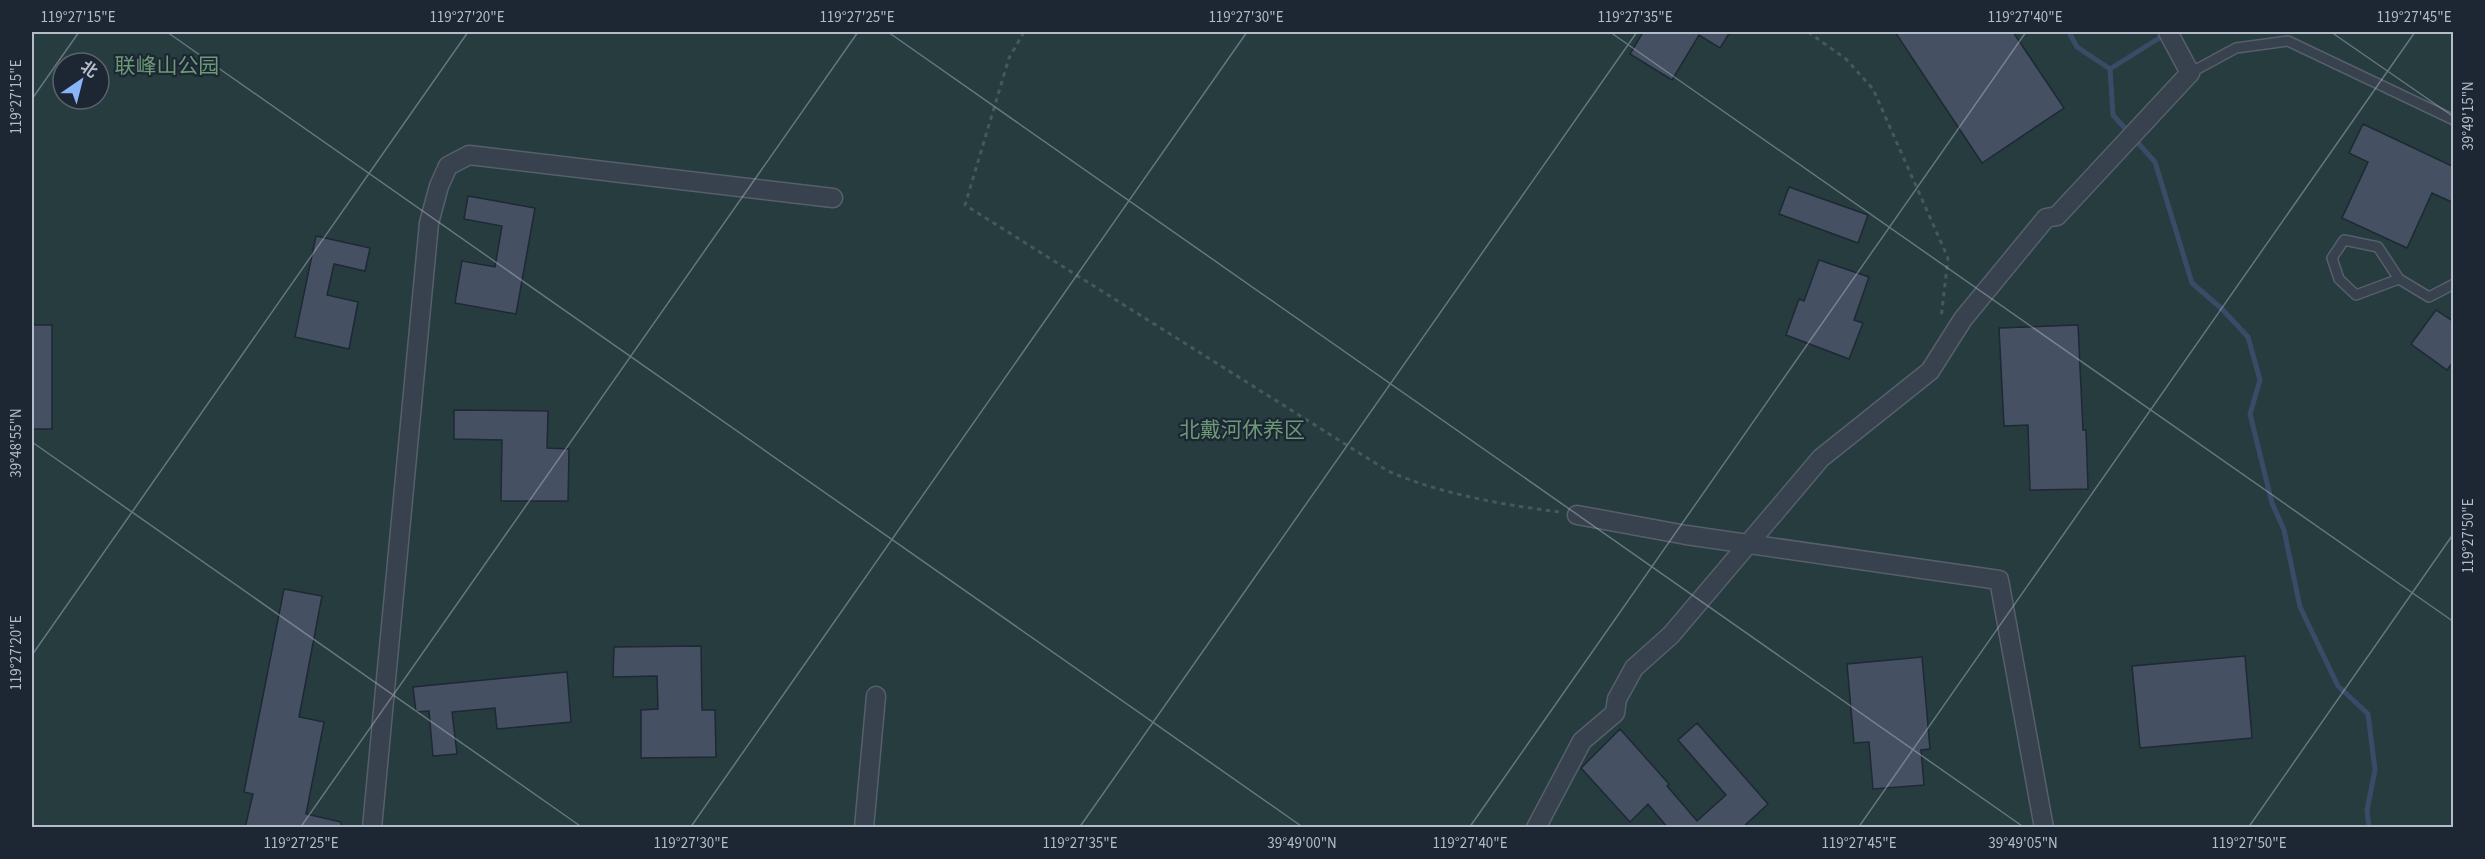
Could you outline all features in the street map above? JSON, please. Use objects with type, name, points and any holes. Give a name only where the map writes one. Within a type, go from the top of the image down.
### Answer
[{"type":"street","points":[[1536,828],[1582,741],[1615,713],[1617,699],[1634,668],[1671,635],[1821,458],[1930,371],[1963,319],[2046,218],[2056,216],[2190,73],[2168,32]]},
{"type":"street","points":[[372,828],[429,223],[439,186],[448,166],[470,155],[833,198]]},
{"type":"street","points":[[1577,515],[1686,535],[1999,580],[2044,828]]},
{"type":"street","points":[[864,828],[876,696]]},
{"type":"lane","points":[[2190,73],[2236,48],[2288,41],[2454,120]]},
{"type":"lane","points":[[2399,279],[2356,295],[2339,279],[2332,258],[2344,240],[2378,247],[2399,279],[2429,297],[2454,284]]},
{"type":"path","points":[[1024,32],[1009,58],[964,205],[1388,471],[1414,483],[1496,501],[1508,506],[1577,515]]},
{"type":"path","points":[[1808,32],[1846,59],[1874,89],[1948,258],[1941,321]]},
{"type":"green space","name":"北戴河休养区","points":[[32,32],[2453,32],[2453,827],[32,827]]},
{"type":"building","points":[[1643,32],[1730,32],[1720,48],[1699,35],[1672,80],[1630,54]]},
{"type":"building","points":[[1895,32],[2013,32],[2064,108],[1982,163]]},
{"type":"building","points":[[2363,124],[2454,167],[2454,203],[2432,193],[2407,248],[2342,218],[2368,162],[2349,153]]},
{"type":"building","points":[[1789,187],[1868,215],[1858,243],[1779,214]]},
{"type":"building","points":[[468,196],[535,208],[516,314],[455,303],[462,261],[495,267],[502,226],[464,219]]},
{"type":"building","points":[[316,236],[370,248],[365,271],[334,264],[327,295],[358,302],[349,349],[295,337]]},
{"type":"building","points":[[1819,260],[1869,277],[1854,320],[1863,323],[1849,359],[1786,335],[1799,299],[1804,301]]},
{"type":"building","points":[[2436,310],[2454,322],[2454,361],[2447,370],[2411,344]]},
{"type":"building","points":[[32,325],[52,325],[52,429],[32,429]]},
{"type":"building","points":[[2078,325],[2088,489],[2030,490],[2028,425],[2004,426],[1999,328]]},
{"type":"building","points":[[454,410],[548,411],[547,448],[569,449],[568,501],[501,501],[502,440],[454,439]]},
{"type":"building","points":[[284,589],[322,596],[299,717],[324,722],[306,814],[341,822],[341,828],[245,828],[253,794],[244,792]]},
{"type":"building","points":[[701,646],[702,710],[715,710],[716,757],[641,758],[641,710],[658,709],[657,676],[613,677],[614,647]]},
{"type":"building","points":[[2245,656],[2252,738],[2140,748],[2132,666]]},
{"type":"building","points":[[1922,657],[1930,749],[1921,750],[1924,785],[1873,789],[1869,742],[1854,743],[1847,664]]},
{"type":"building","points":[[567,672],[571,722],[497,729],[495,708],[452,712],[457,754],[433,756],[429,711],[416,712],[413,687]]},
{"type":"building","points":[[1697,723],[1768,804],[1742,828],[1668,828],[1648,804],[1630,822],[1581,768],[1620,729],[1669,784],[1667,786],[1697,821],[1726,795],[1678,740]]},
{"type":"waterway","points":[[2069,32],[2077,47],[2110,69],[2113,115],[2155,162],[2192,283],[2222,309],[2248,337],[2260,380],[2250,414],[2272,503],[2284,530],[2300,607],[2338,686],[2368,714],[2375,770],[2367,810],[2369,828]]},
{"type":"waterway","points":[[2110,69],[2164,35]]},
{"type":"park label","name":"联峰山公园","points":[[167,66]]}]
